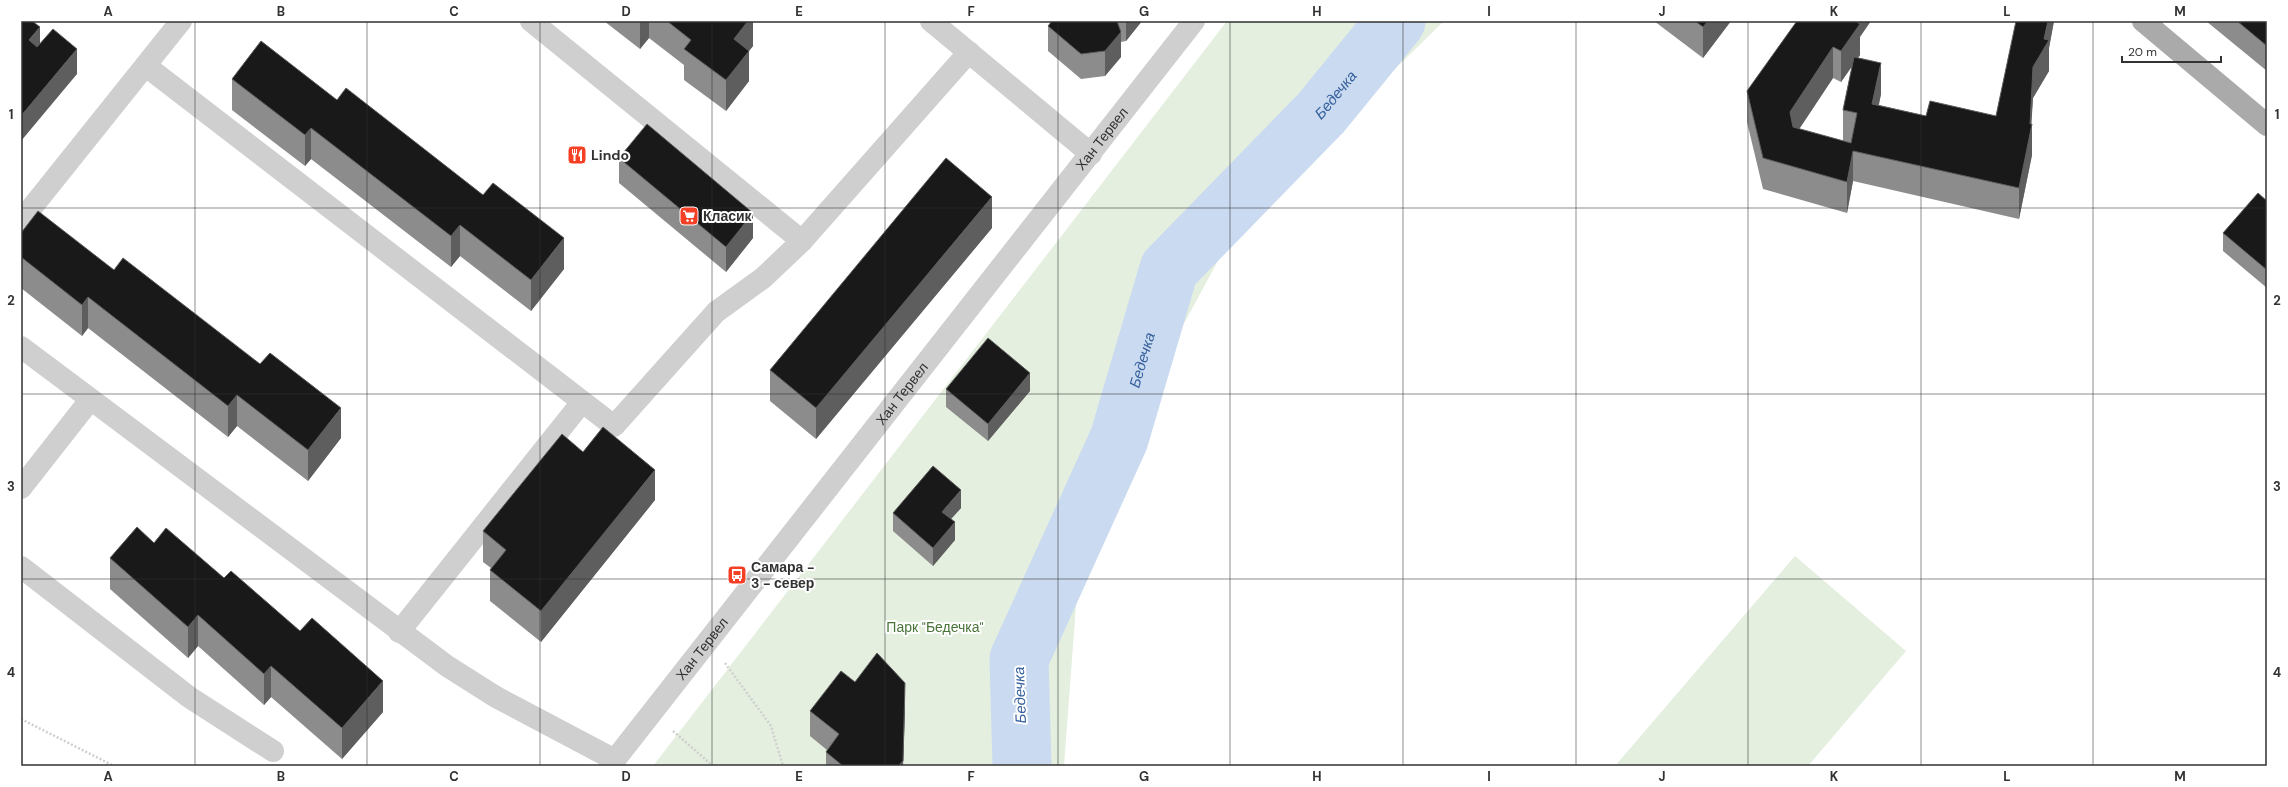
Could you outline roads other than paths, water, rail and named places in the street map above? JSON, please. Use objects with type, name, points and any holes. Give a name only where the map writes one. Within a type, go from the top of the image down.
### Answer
[{"type":"main road","points":[[2143,21],[2267,125]]},
{"type":"main road","points":[[2157,21],[2193,63]]},
{"type":"street","points":[[21,220],[181,21]]},
{"type":"street","points":[[532,21],[802,241]]},
{"type":"street","points":[[931,21],[1091,154]]},
{"type":"street","name":"Хан Тервел","points":[[613,763],[647,717],[1091,154],[1194,21]]},
{"type":"street","points":[[146,66],[614,426],[716,312],[764,278],[802,241],[969,52]]},
{"type":"street","points":[[21,347],[399,632],[447,666],[496,697],[613,763]]},
{"type":"street","points":[[21,488],[90,400]]},
{"type":"street","points":[[399,632],[582,402]]},
{"type":"street","points":[[21,567],[189,697],[273,752]]},
{"type":"waterway","name":"Бедечка","points":[[1022,766],[1019,659],[1119,439],[1169,269],[1321,113],[1396,21]]},
{"type":"place","name":"Lindo","points":[[577,155]]},
{"type":"place","name":"Класик","points":[[689,216]]},
{"type":"place","name":"Самара - 3 - север","points":[[737,575]]},
{"type":"park label","name":"Парк \"Бедечка\"","points":[[935,627]]}]
